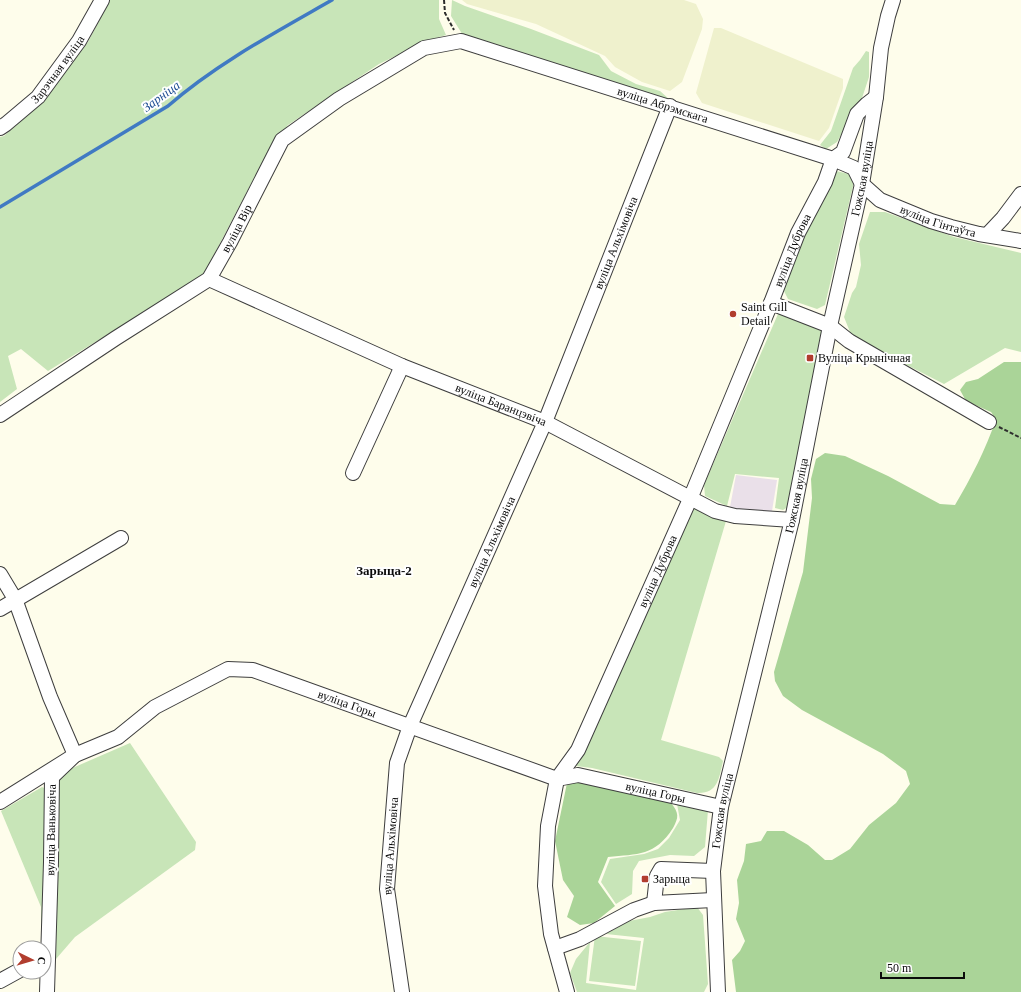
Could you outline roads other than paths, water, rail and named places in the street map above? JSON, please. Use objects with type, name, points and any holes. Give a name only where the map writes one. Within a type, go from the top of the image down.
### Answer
[{"type":"street","name":"Зарэчная вуліца","points":[[0,128],[38,97],[79,41],[102,0]]},
{"type":"street","name":"Гожская вуліца","points":[[718,992],[713,871],[721,808],[792,520],[830,326],[862,184],[876,98],[881,48],[888,16],[894,0]]},
{"type":"street","name":"вуліца Абрэмскага","points":[[461,41],[670,106],[833,159],[854,168],[862,184]]},
{"type":"street","name":"вуліца Вір","points":[[0,415],[116,338],[209,279],[230,242],[282,140],[339,99],[424,48],[461,41]]},
{"type":"street","points":[[833,159],[843,152],[857,114],[866,104],[876,98]]},
{"type":"street","name":"вуліца Альхімовіча","points":[[402,992],[388,889],[397,763],[410,726],[545,422],[670,106]]},
{"type":"street","name":"вуліца Дуброва","points":[[567,992],[551,934],[546,886],[548,826],[556,779],[578,750],[690,499],[771,303],[798,233],[825,182],[833,159]]},
{"type":"street","name":"вуліца Гінтаўта","points":[[862,184],[880,200],[931,221],[951,227],[1021,241]]},
{"type":"street","points":[[987,235],[1003,218],[1021,194]]},
{"type":"street","name":"вуліца Баранцэвіча","points":[[209,279],[402,366],[545,422],[715,511],[735,516],[792,520]]},
{"type":"street","points":[[771,303],[830,326],[849,341],[989,422]]},
{"type":"street","points":[[353,472],[402,366]]},
{"type":"street","points":[[0,608],[121,538]]},
{"type":"street","points":[[0,574],[15,599],[50,697],[75,754]]},
{"type":"street","name":"вуліца Горы","points":[[0,802],[75,754],[118,737],[155,707],[228,669],[253,670],[556,779],[578,775],[721,808]]},
{"type":"street","name":"вуліца Ваньковіча","points":[[47,940],[51,862],[52,777],[75,754]]},
{"type":"street","points":[[654,903],[657,876],[661,869],[713,871]]},
{"type":"street","points":[[555,948],[580,939],[634,910],[654,903],[713,900]]},
{"type":"street","points":[[0,982],[12,975]]},
{"type":"street","name":"вуліца Ваньковіча","points":[[47,980],[47,992]]},
{"type":"waterway","name":"Зарніца","points":[[0,207],[168,106],[226,62],[332,0]]},
{"type":"place","name":"Saint Gill Detail","points":[[733,314]]},
{"type":"place","name":"Вуліца Крынічная","points":[[810,358]]},
{"type":"place","name":"Зарыца","points":[[645,879]]},
{"type":"district","name":"Зарыца-2","points":[[384,570]]}]
